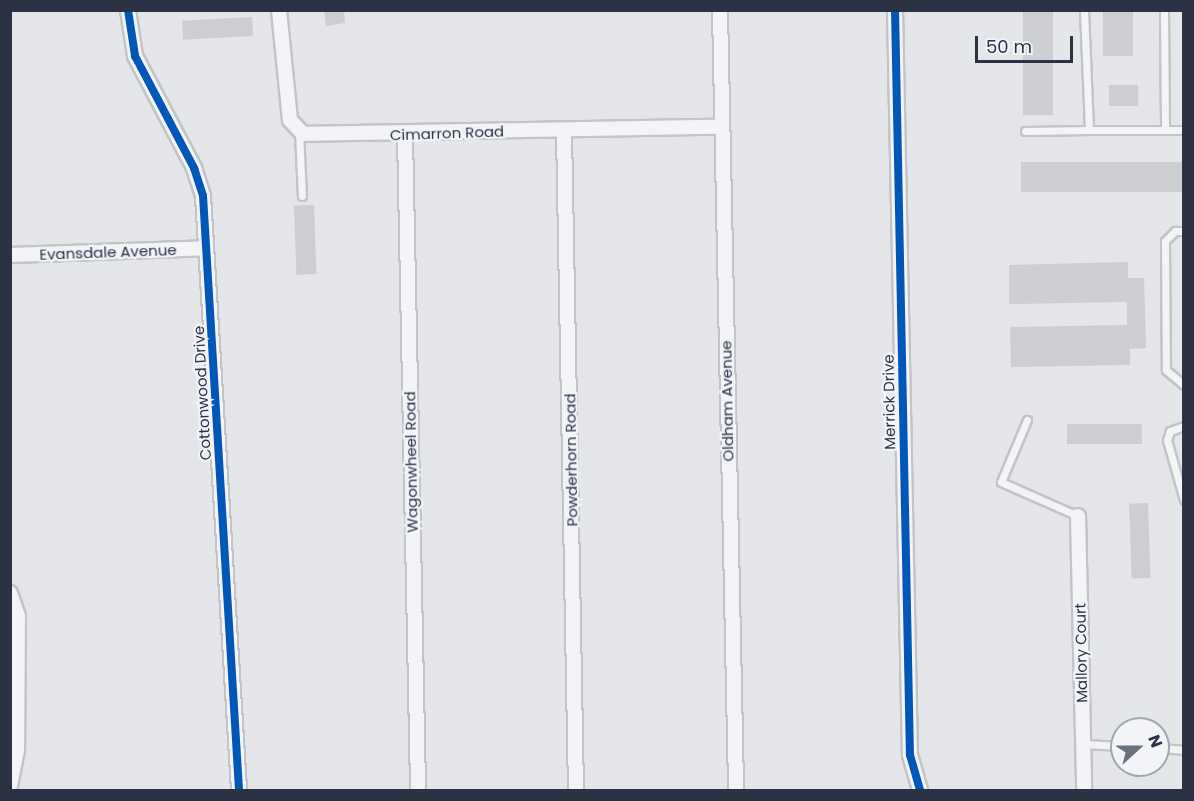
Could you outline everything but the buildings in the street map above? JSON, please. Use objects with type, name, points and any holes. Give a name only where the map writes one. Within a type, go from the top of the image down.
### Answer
[{"type":"street","name":"Cottonwood Drive","points":[[128,10],[135,56],[199,182],[206,248],[239,790]]},
{"type":"street","points":[[279,10],[288,111],[299,131]]},
{"type":"street","name":"Oldham Avenue","points":[[720,10],[736,790]]},
{"type":"street","name":"Merrick Drive","points":[[895,10],[910,755],[920,790]]},
{"type":"street","name":"Cimarron Road","points":[[299,131],[314,135],[721,127]]},
{"type":"street","name":"Powderhorn Road","points":[[564,130],[576,790]]},
{"type":"street","name":"Wagonwheel Road","points":[[405,134],[418,790]]},
{"type":"street","name":"Evansdale Avenue","points":[[10,255],[206,248]]},
{"type":"street","name":"Mallory Court","points":[[1078,516],[1084,790]]},
{"type":"street","points":[[10,593],[18,616],[17,750],[10,786]]},
{"type":"lane","points":[[1084,10],[1089,130]]},
{"type":"lane","points":[[1164,10],[1165,130]]},
{"type":"lane","points":[[1025,131],[1184,130]]},
{"type":"lane","points":[[299,131],[302,196]]},
{"type":"lane","points":[[1184,231],[1174,231],[1166,241],[1166,370],[1184,385]]},
{"type":"lane","points":[[1027,420],[1001,482],[1078,516]]},
{"type":"lane","points":[[1184,426],[1170,431],[1167,440],[1184,500]]},
{"type":"lane","points":[[1083,744],[1110,745]]},
{"type":"cycle path","points":[[128,10],[135,56],[194,168],[203,196],[239,790]]},
{"type":"cycle path","points":[[895,10],[910,755],[920,790]]}]
